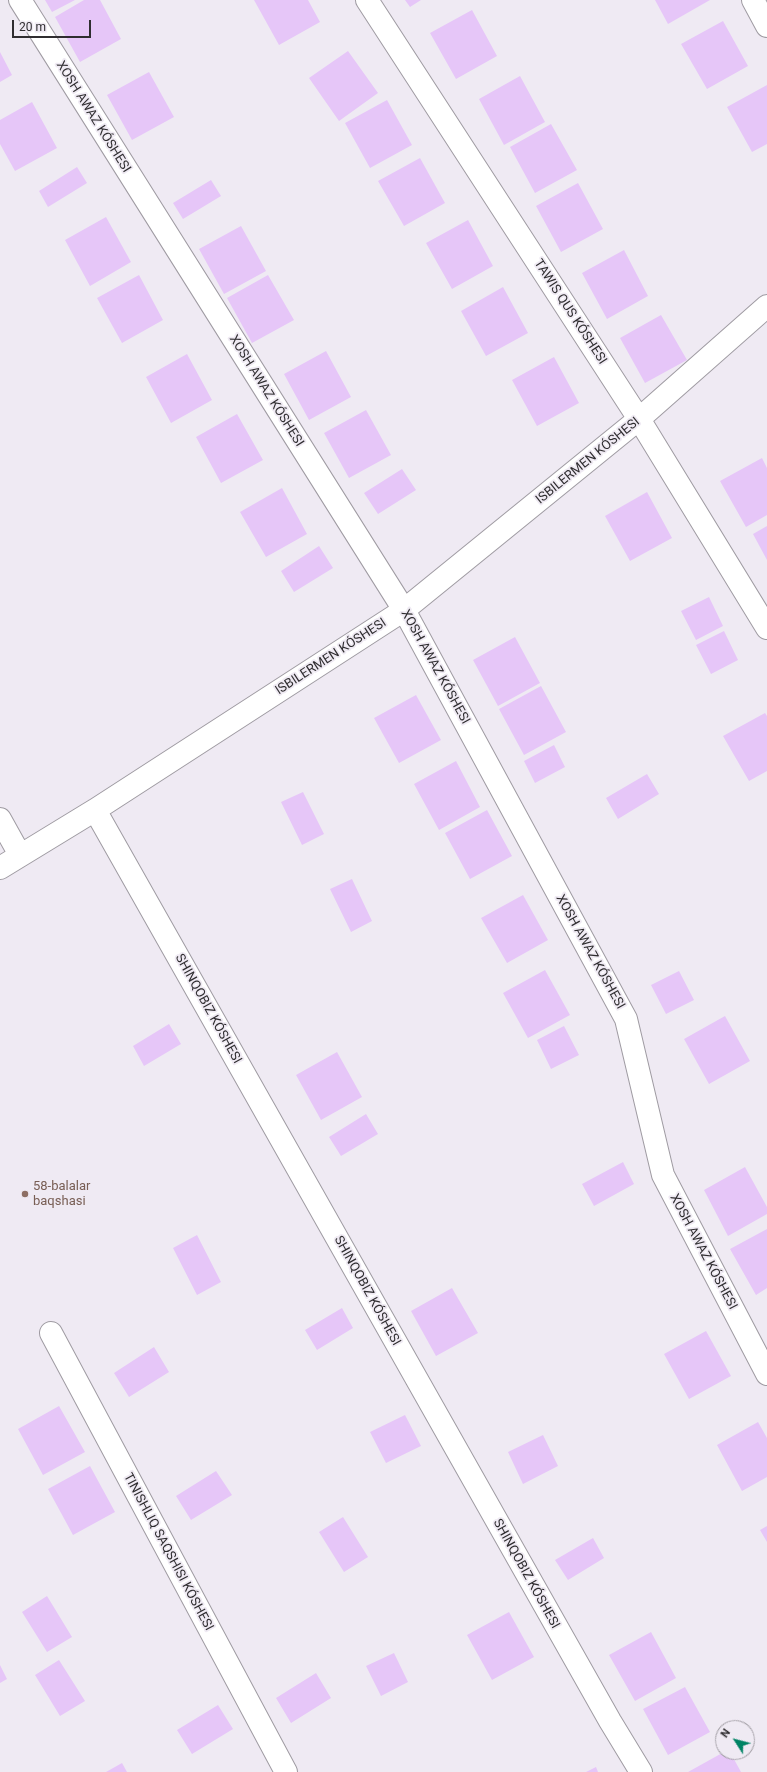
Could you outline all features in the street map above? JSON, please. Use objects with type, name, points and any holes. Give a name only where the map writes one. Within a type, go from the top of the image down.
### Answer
[{"type":"street","name":"XOSH AWAZ KÓSHESI","points":[[20,0],[404,610],[626,1019],[663,1175],[767,1374]]},
{"type":"street","points":[[367,0],[639,419],[767,628]]},
{"type":"street","points":[[752,0],[767,26]]},
{"type":"street","name":"ISBILERMEN KÓSHESI","points":[[0,868],[95,810],[404,610],[639,419],[767,306]]},
{"type":"street","points":[[95,810],[606,1714],[641,1772]]},
{"type":"street","points":[[0,820],[20,855]]},
{"type":"street","points":[[50,1333],[286,1772]]},
{"type":"building","points":[[45,0],[75,0],[52,12]]},
{"type":"building","points":[[84,0],[100,0],[121,39],[80,62],[55,17]]},
{"type":"building","points":[[254,0],[308,0],[320,22],[279,45]]},
{"type":"building","points":[[405,0],[421,0],[410,7]]},
{"type":"building","points":[[655,0],[710,0],[668,24]]},
{"type":"building","points":[[472,10],[497,56],[456,79],[430,33]]},
{"type":"building","points":[[723,21],[748,66],[707,89],[681,44]]},
{"type":"building","points":[[348,51],[378,93],[339,121],[309,78]]},
{"type":"building","points":[[0,52],[12,75],[0,82]]},
{"type":"building","points":[[149,72],[174,117],[132,140],[107,95]]},
{"type":"building","points":[[520,76],[545,122],[504,145],[479,99]]},
{"type":"building","points":[[767,85],[767,144],[752,152],[727,107]]},
{"type":"building","points":[[387,100],[412,145],[370,168],[345,123]]},
{"type":"building","points":[[32,102],[57,148],[15,171],[0,144],[0,120]]},
{"type":"building","points":[[551,124],[577,170],[535,193],[510,147]]},
{"type":"building","points":[[420,158],[445,203],[404,226],[378,181]]},
{"type":"building","points":[[77,167],[87,183],[48,207],[39,191]]},
{"type":"building","points":[[211,180],[221,196],[183,219],[173,203]]},
{"type":"building","points":[[578,183],[603,229],[561,252],[536,206]]},
{"type":"building","points":[[106,217],[131,262],[90,286],[65,240]]},
{"type":"building","points":[[468,220],[493,266],[452,289],[426,243]]},
{"type":"building","points":[[241,226],[266,271],[224,294],[199,249]]},
{"type":"building","points":[[624,250],[648,296],[607,319],[582,273]]},
{"type":"building","points":[[139,275],[163,320],[122,343],[97,298]]},
{"type":"building","points":[[268,275],[294,320],[252,343],[227,298]]},
{"type":"building","points":[[503,287],[528,333],[486,356],[461,311]]},
{"type":"building","points":[[661,315],[687,360],[645,383],[620,338]]},
{"type":"building","points":[[326,351],[351,397],[309,420],[284,374]]},
{"type":"building","points":[[187,354],[212,400],[171,423],[146,377]]},
{"type":"building","points":[[554,357],[579,403],[537,426],[512,380]]},
{"type":"building","points":[[366,410],[391,455],[349,478],[324,433]]},
{"type":"building","points":[[237,414],[263,460],[221,483],[196,437]]},
{"type":"building","points":[[762,458],[767,468],[767,515],[746,527],[720,481]]},
{"type":"building","points":[[402,469],[416,490],[378,514],[364,493]]},
{"type":"building","points":[[282,488],[307,534],[266,557],[240,512]]},
{"type":"building","points":[[647,492],[672,538],[630,561],[605,516]]},
{"type":"building","points":[[767,526],[767,560],[753,534]]},
{"type":"building","points":[[319,546],[333,568],[294,592],[281,571]]},
{"type":"building","points":[[709,597],[723,626],[696,640],[681,611]]},
{"type":"building","points":[[724,631],[738,660],[711,674],[696,645]]},
{"type":"building","points":[[515,637],[540,683],[498,706],[473,660]]},
{"type":"building","points":[[541,686],[566,732],[524,755],[499,709]]},
{"type":"building","points":[[416,695],[441,740],[399,763],[374,718]]},
{"type":"building","points":[[765,713],[767,716],[767,771],[749,781],[723,736]]},
{"type":"building","points":[[554,745],[565,767],[535,783],[524,761]]},
{"type":"building","points":[[456,761],[480,807],[439,830],[414,784]]},
{"type":"building","points":[[647,774],[659,794],[618,819],[606,798]]},
{"type":"building","points":[[303,792],[324,834],[302,845],[281,802]]},
{"type":"building","points":[[487,810],[512,856],[470,879],[445,833]]},
{"type":"building","points":[[352,879],[372,921],[351,932],[330,889]]},
{"type":"building","points":[[523,895],[548,940],[507,963],[481,918]]},
{"type":"building","points":[[545,970],[570,1015],[528,1038],[503,993]]},
{"type":"building","points":[[679,971],[694,1000],[666,1014],[651,985]]},
{"type":"building","points":[[725,1016],[750,1061],[709,1084],[684,1039]]},
{"type":"building","points":[[169,1024],[181,1044],[144,1066],[133,1046]]},
{"type":"building","points":[[564,1026],[579,1055],[551,1069],[537,1040]]},
{"type":"building","points":[[337,1052],[362,1097],[321,1120],[296,1075]]},
{"type":"building","points":[[366,1114],[378,1134],[341,1156],[329,1137]]},
{"type":"building","points":[[623,1162],[634,1184],[594,1206],[582,1184]]},
{"type":"building","points":[[745,1167],[767,1207],[767,1214],[728,1236],[704,1190]]},
{"type":"building","points":[[767,1229],[767,1288],[756,1295],[730,1249]]},
{"type":"building","points":[[197,1235],[221,1282],[197,1295],[173,1248]]},
{"type":"building","points":[[452,1288],[478,1333],[436,1356],[411,1311]]},
{"type":"building","points":[[342,1308],[353,1328],[317,1350],[305,1330]]},
{"type":"building","points":[[706,1331],[731,1376],[689,1399],[664,1354]]},
{"type":"building","points":[[154,1347],[169,1372],[129,1397],[114,1373]]},
{"type":"building","points":[[59,1406],[85,1452],[43,1475],[18,1429]]},
{"type":"building","points":[[405,1415],[421,1446],[386,1463],[370,1432]]},
{"type":"building","points":[[758,1422],[767,1438],[767,1477],[742,1491],[717,1445]]},
{"type":"building","points":[[543,1435],[558,1466],[523,1484],[508,1452]]},
{"type":"building","points":[[90,1466],[115,1512],[73,1535],[48,1489]]},
{"type":"building","points":[[216,1471],[232,1495],[191,1520],[176,1496]]},
{"type":"building","points":[[343,1517],[368,1557],[344,1572],[319,1532]]},
{"type":"building","points":[[767,1526],[767,1542],[760,1530]]},
{"type":"building","points":[[593,1538],[604,1558],[568,1580],[555,1560]]},
{"type":"building","points":[[47,1596],[72,1637],[47,1652],[22,1612]]},
{"type":"building","points":[[509,1612],[534,1657],[492,1680],[467,1635]]},
{"type":"building","points":[[651,1632],[676,1678],[635,1701],[609,1655]]},
{"type":"building","points":[[394,1653],[408,1682],[381,1696],[366,1666]]},
{"type":"building","points":[[59,1660],[85,1701],[60,1716],[35,1675]]},
{"type":"building","points":[[0,1665],[7,1679],[0,1683]]},
{"type":"building","points":[[316,1673],[331,1698],[291,1723],[276,1698]]},
{"type":"building","points":[[685,1687],[710,1732],[668,1755],[643,1709]]},
{"type":"building","points":[[218,1705],[233,1729],[192,1754],[177,1730]]},
{"type":"building","points":[[715,1757],[715,1760],[734,1760],[741,1772],[688,1772]]},
{"type":"building","points":[[122,1763],[127,1772],[106,1772]]},
{"type":"building","points":[[596,1767],[598,1772],[586,1772]]},
{"type":"place","name":"58-balalar baqshasi","points":[[25,1194]]}]
